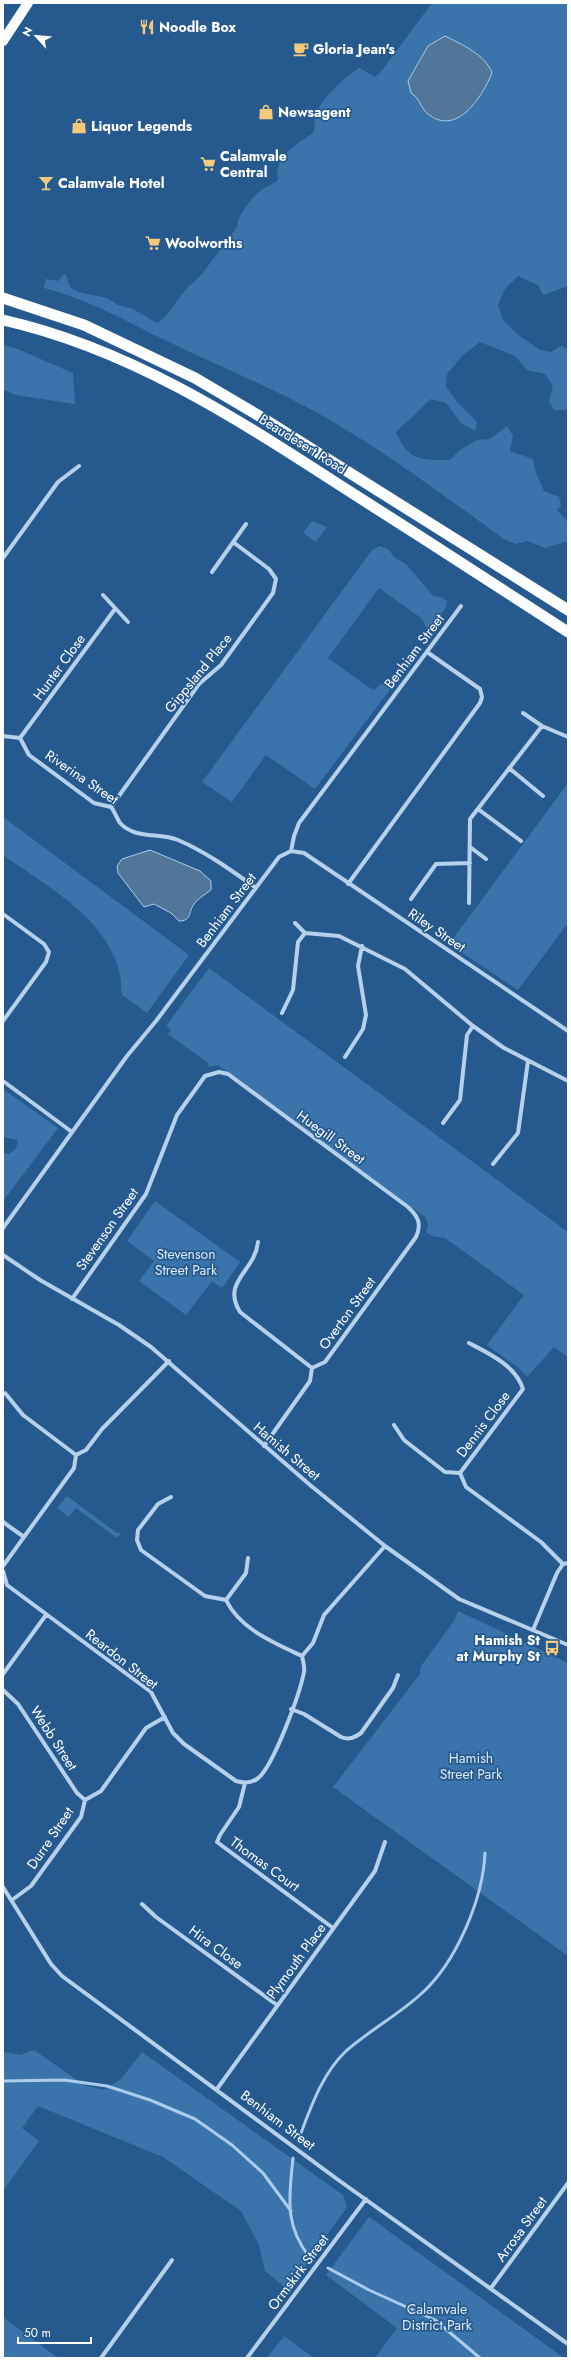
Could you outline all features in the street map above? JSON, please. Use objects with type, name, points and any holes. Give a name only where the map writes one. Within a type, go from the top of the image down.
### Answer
[{"type":"highway","name":"Beaudesert Road","points":[[3,298],[84,325],[195,378],[269,422],[568,610]]},
{"type":"highway","name":"Beaudesert Road","points":[[3,320],[67,338],[120,359],[205,401],[269,439],[568,632]]},
{"type":"main road","points":[[3,41],[28,3]]},
{"type":"street","points":[[3,558],[58,482],[79,466]]},
{"type":"street","points":[[212,572],[246,524]]},
{"type":"street","name":"Gippsland Place","points":[[111,807],[199,684],[221,665],[273,593],[276,579],[269,569],[233,542]]},
{"type":"street","points":[[103,595],[128,622]]},
{"type":"street","name":"Benhiam Street","points":[[3,1228],[127,1056],[156,1021],[279,857],[291,851],[294,836],[299,823],[461,606]]},
{"type":"street","name":"Hunter Close","points":[[20,738],[116,609]]},
{"type":"street","points":[[348,884],[480,704],[482,697],[480,689],[427,652]]},
{"type":"street","points":[[523,712],[542,726],[568,737]]},
{"type":"street","points":[[469,903],[470,819],[509,768],[515,763],[542,726]]},
{"type":"street","points":[[3,736],[20,738]]},
{"type":"street","name":"Riverina Street","points":[[20,738],[29,755],[94,803],[111,807],[120,822],[136,834],[168,836],[178,840],[218,861],[256,888]]},
{"type":"street","points":[[509,768],[544,796]]},
{"type":"street","points":[[478,809],[521,840]]},
{"type":"street","points":[[470,847],[486,859]]},
{"type":"street","name":"Riley Street","points":[[291,851],[304,853],[568,1031]]},
{"type":"street","points":[[411,898],[436,864],[470,863]]},
{"type":"street","points":[[3,914],[44,944],[49,952],[46,962],[3,1021]]},
{"type":"street","points":[[294,923],[305,933],[339,936],[362,946],[405,969],[473,1026],[504,1048],[568,1081]]},
{"type":"street","points":[[282,1013],[293,990],[298,942],[305,933]]},
{"type":"street","points":[[345,1057],[363,1029],[366,1015],[358,966],[362,946]]},
{"type":"street","points":[[443,1123],[460,1100],[467,1035],[473,1026]]},
{"type":"street","points":[[493,1164],[518,1133],[528,1061]]},
{"type":"street","name":"Huegill Street","points":[[219,1072],[228,1074],[408,1207],[417,1215],[420,1228]]},
{"type":"street","name":"Stevenson Street","points":[[72,1299],[146,1194],[177,1115],[205,1076],[219,1072]]},
{"type":"street","points":[[3,1081],[72,1132]]},
{"type":"street","name":"Overton Street","points":[[312,1368],[325,1362],[334,1351],[416,1237],[420,1228]]},
{"type":"street","points":[[258,1242],[257,1251],[233,1290],[234,1302],[240,1312],[312,1368],[310,1381],[264,1446]]},
{"type":"street","name":"Hamish Street","points":[[3,1255],[72,1299],[119,1325],[169,1361],[264,1446],[385,1546],[459,1599],[568,1645]]},
{"type":"street","name":"Dennis Close","points":[[460,1473],[523,1389],[520,1378],[512,1370],[469,1343]]},
{"type":"street","points":[[76,1455],[86,1450],[102,1429],[169,1361]]},
{"type":"street","points":[[5,1393],[23,1415],[76,1455]]},
{"type":"street","points":[[394,1425],[404,1440],[445,1472],[460,1473],[466,1487],[541,1542],[563,1564]]},
{"type":"street","points":[[3,1566],[74,1468],[76,1455]]},
{"type":"street","points":[[171,1497],[158,1504],[138,1530],[137,1540],[141,1550],[205,1596],[226,1600]]},
{"type":"street","points":[[3,1522],[24,1537]]},
{"type":"street","points":[[245,1783],[256,1779],[265,1770],[279,1742],[304,1670],[302,1656],[312,1644],[324,1615],[385,1546]]},
{"type":"street","points":[[226,1600],[246,1573],[248,1558]]},
{"type":"street","points":[[563,1564],[568,1563]]},
{"type":"street","points":[[533,1630],[563,1564]]},
{"type":"street","name":"Reardon Street","points":[[3,1571],[7,1585],[151,1692],[173,1733],[184,1744],[236,1781],[245,1783]]},
{"type":"street","points":[[226,1600],[232,1613],[253,1630],[268,1640],[302,1656]]},
{"type":"street","points":[[3,1674],[46,1615]]},
{"type":"street","points":[[291,1708],[304,1714],[341,1738],[354,1738],[361,1733],[393,1688],[398,1675]]},
{"type":"street","name":"Webb Street","points":[[3,1690],[18,1704],[76,1793],[85,1800]]},
{"type":"street","name":"Durre Street","points":[[12,1900],[31,1886],[81,1817],[85,1800],[100,1791],[146,1728],[165,1717]]},
{"type":"street","name":"Thomas Court","points":[[245,1783],[239,1807],[217,1842],[334,1928]]},
{"type":"street","name":"Plymouth Place","points":[[217,2089],[375,1871],[385,1842]]},
{"type":"street","name":"Benhiam Street","points":[[3,1887],[52,1964],[62,1976],[366,2199],[568,2344]]},
{"type":"street","name":"Hira Close","points":[[142,1904],[156,1917],[277,2005]]},
{"type":"street","name":"Arrosa Street","points":[[491,2288],[568,2183]]},
{"type":"street","name":"Ormskirk Street","points":[[247,2358],[366,2199]]},
{"type":"street","points":[[102,2358],[172,2260]]},
{"type":"green space","points":[[432,3],[568,3],[568,286],[543,295],[538,285],[518,276],[505,289],[498,305],[503,320],[517,334],[540,350],[551,352],[561,346],[568,349],[568,410],[554,410],[549,401],[553,386],[545,374],[527,370],[515,356],[480,342],[462,356],[447,374],[446,387],[458,403],[477,422],[475,431],[461,423],[446,403],[431,399],[396,432],[405,449],[411,454],[423,459],[450,460],[460,450],[477,440],[490,439],[507,426],[513,436],[510,451],[533,459],[536,473],[544,491],[559,497],[561,506],[557,510],[568,522],[568,541],[545,548],[528,541],[516,544],[504,539],[437,490],[345,429],[321,415],[109,312],[62,293],[44,288],[46,279],[58,281],[65,273],[70,287],[78,292],[107,298],[118,305],[133,309],[157,323],[165,317],[186,289],[202,274],[237,227],[239,218],[252,199],[261,190],[278,180],[277,172],[283,157],[294,146],[314,132],[315,116],[322,103],[328,96],[341,82],[360,68],[375,77],[380,73]],"holes":[[[422,60],[422,104],[408,81]]]},
{"type":"green space","points":[[3,345],[15,348],[73,373],[75,404],[15,395],[3,389]]},
{"type":"green space","points":[[312,521],[327,527],[316,542],[303,533]]},
{"type":"green space","points":[[380,546],[389,550],[394,557],[406,564],[433,596],[441,597],[447,601],[446,607],[432,627],[427,628],[421,618],[379,588],[328,658],[374,690],[381,684],[391,688],[315,789],[266,755],[232,802],[202,782],[372,550]]},
{"type":"green space","points":[[568,783],[568,923],[518,990],[449,944]]},
{"type":"green space","points":[[3,817],[189,955],[147,1013],[122,995],[119,970],[110,948],[86,917],[54,890],[3,855]]},
{"type":"green space","points":[[209,968],[568,1232],[568,1357],[554,1347],[527,1377],[520,1369],[487,1345],[524,1295],[445,1238],[432,1236],[426,1232],[428,1225],[425,1217],[218,1065],[209,1067],[207,1062],[168,1034],[171,1030],[166,1026]]},
{"type":"green space","points":[[3,1089],[58,1128],[3,1201],[3,1153],[9,1154],[16,1149],[18,1140],[3,1137]]},
{"type":"green space","name":"Stevenson Street Park","points":[[155,1201],[240,1262],[222,1288],[212,1281],[186,1315],[139,1281],[154,1261],[127,1241]]},
{"type":"green space","points":[[67,1496],[117,1533],[121,1533],[117,1538],[76,1508],[69,1517],[57,1508]]},
{"type":"green space","name":"Hamish Street Park","points":[[458,1611],[568,1663],[568,1956],[333,1787],[420,1674],[421,1666],[454,1621]]},
{"type":"green space","points":[[34,2050],[84,2085],[104,2090],[121,2079],[142,2052],[343,2195],[347,2207],[288,2290],[265,2271],[259,2245],[241,2211],[163,2157],[38,2106],[22,2128],[39,2141],[3,2191],[3,2052],[21,2055]]},
{"type":"green space","name":"Calamvale District Park","points":[[369,2217],[564,2358],[375,2358],[397,2328],[326,2275]]},
{"type":"green space","points":[[3,2317],[58,2358],[3,2358]]},
{"type":"green space","points":[[284,2336],[314,2358],[267,2358]]},
{"type":"shaded area","points":[[445,36],[479,55],[492,73],[488,83],[475,103],[467,111],[449,121],[439,120],[425,112],[414,95],[411,93],[408,81],[428,46]]},
{"type":"shaded area","points":[[150,850],[200,871],[211,881],[211,890],[196,902],[192,907],[188,918],[183,921],[179,921],[171,913],[154,904],[144,907],[118,873],[117,866],[122,859]]},
{"type":"waterway","points":[[301,2133],[319,2089],[338,2060],[355,2043],[403,2009],[421,1994],[434,1981],[445,1965],[456,1948],[473,1910],[479,1890],[485,1853]]},
{"type":"waterway","points":[[3,2081],[64,2080],[107,2086],[150,2100],[195,2119],[232,2145],[263,2173],[291,2211]]},
{"type":"waterway","points":[[293,2158],[290,2186],[290,2211],[296,2234],[310,2258]]},
{"type":"waterway","points":[[328,2268],[369,2290],[435,2320],[480,2358]]},
{"type":"place","name":"Noodle Box","points":[[147,27]]},
{"type":"place","name":"Gloria Jean's","points":[[301,49]]},
{"type":"place","name":"Newsagent","points":[[266,112]]},
{"type":"place","name":"Liquor Legends","points":[[79,126]]},
{"type":"place","name":"Calamvale Central","points":[[208,164]]},
{"type":"place","name":"Calamvale Hotel","points":[[46,183]]},
{"type":"place","name":"Woolworths","points":[[153,243]]},
{"type":"place","name":"Hamish St at Murphy St","points":[[552,1648]]}]
